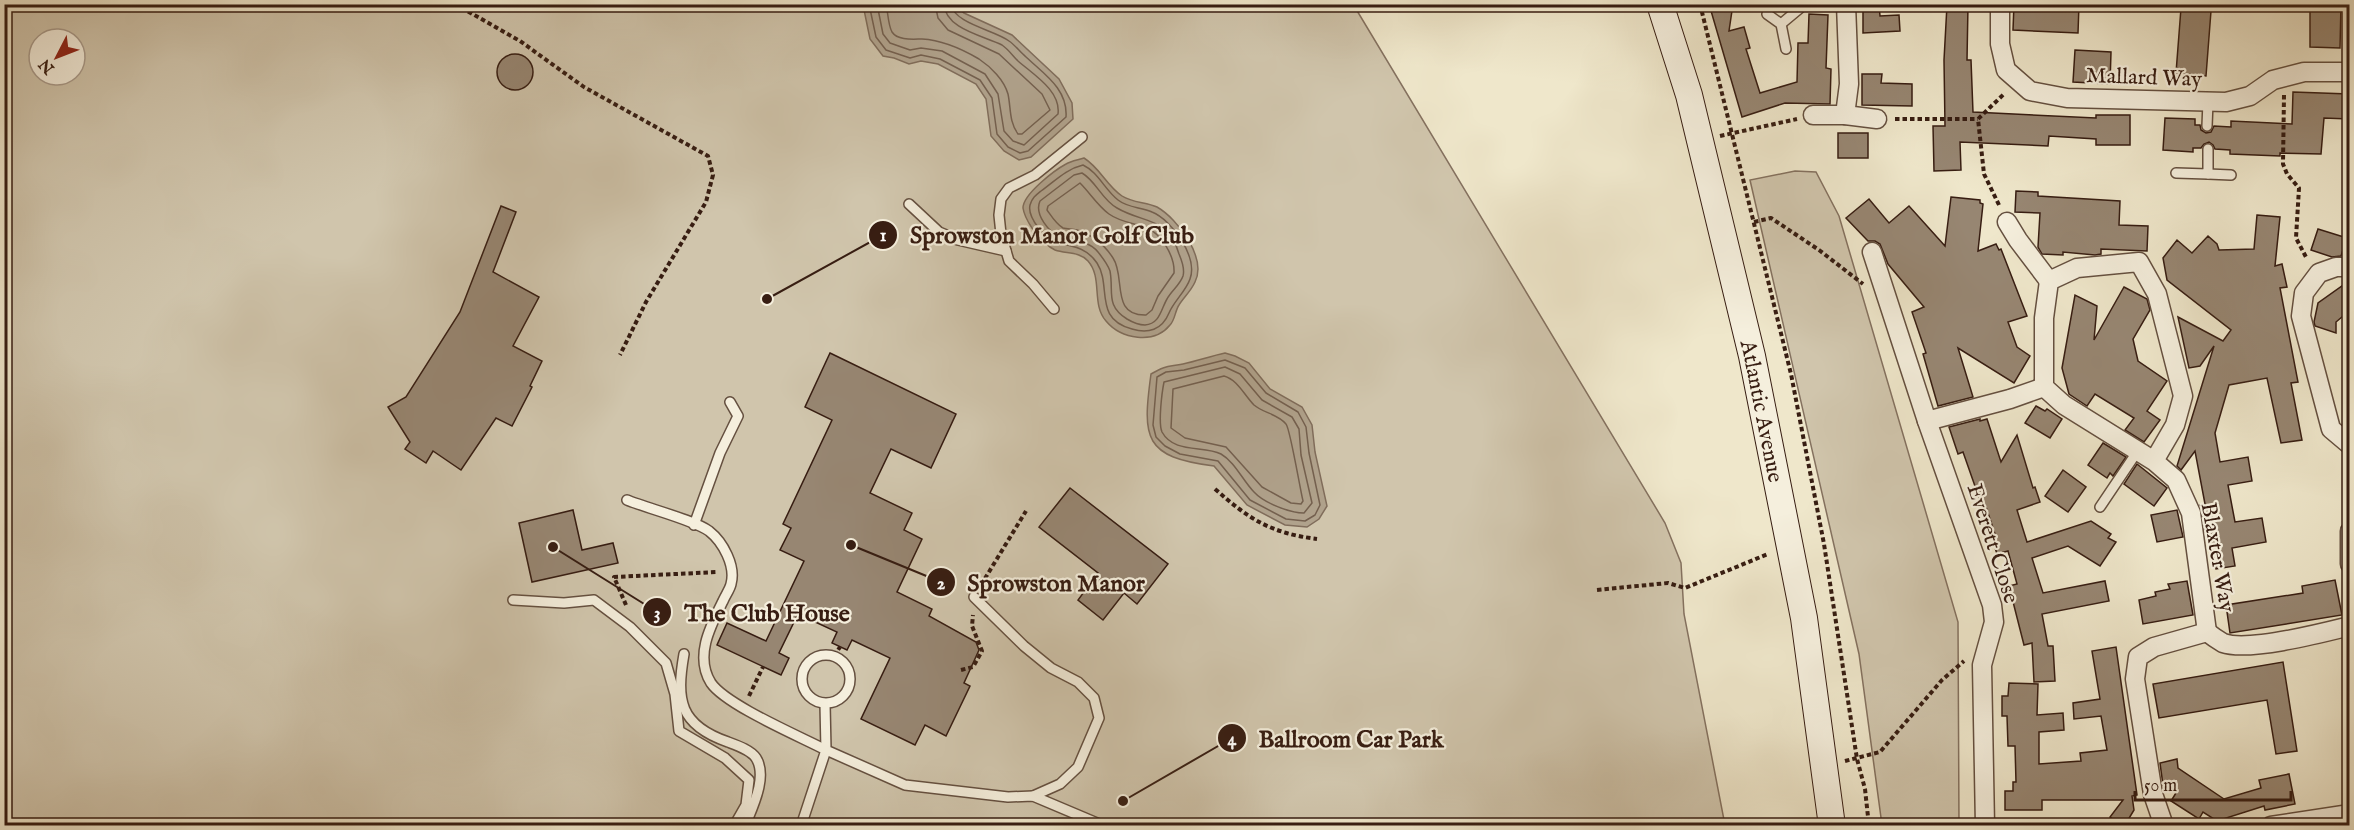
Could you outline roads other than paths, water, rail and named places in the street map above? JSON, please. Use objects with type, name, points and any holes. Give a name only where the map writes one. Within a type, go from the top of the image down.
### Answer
[{"type":"street","name":"Atlantic Avenue","points":[[1660,4],[1689,95],[1752,356],[1804,618],[1832,825]]},
{"type":"street","points":[[1845,115],[1849,84],[1846,4]]},
{"type":"street","name":"Mallard Way","points":[[2000,4],[2000,44],[2006,70],[2030,92],[2067,98],[2226,102],[2250,96],[2273,80],[2304,72],[2349,72]]},
{"type":"street","points":[[1813,115],[1845,115],[1877,119]]},
{"type":"street","points":[[1927,421],[2010,399],[2044,387],[2045,299],[2049,281],[2007,222]]},
{"type":"street","name":"Everett Close","points":[[1872,252],[1927,421],[1992,605],[1994,622],[1982,665],[1984,825]]},
{"type":"street","points":[[2049,281],[2077,268],[2139,262],[2157,294],[2183,396],[2175,425],[2154,461]]},
{"type":"street","points":[[2349,267],[2336,267],[2319,273],[2304,293],[2301,316],[2331,429],[2349,445]]},
{"type":"street","name":"Blaxter Way","points":[[2044,387],[2064,405],[2154,461],[2176,480],[2191,513],[2207,632],[2154,647],[2138,657],[2135,679],[2153,794],[2164,825]]},
{"type":"street","points":[[2349,531],[2349,564]]},
{"type":"street","points":[[2207,632],[2224,643],[2253,645],[2306,637],[2349,626]]},
{"type":"street","points":[[2271,825],[2349,814]]},
{"type":"lane","points":[[1781,24],[1805,4]]},
{"type":"lane","points":[[1767,14],[1781,24],[1786,49]]},
{"type":"lane","points":[[2207,126],[2208,102]]},
{"type":"lane","points":[[1054,309],[1009,261],[1000,234],[1001,199],[1009,188],[1035,175],[1082,137]]},
{"type":"lane","points":[[2208,149],[2208,174]]},
{"type":"lane","points":[[2176,172],[2231,175]]},
{"type":"lane","points":[[909,204],[939,232],[958,240],[1006,251]]},
{"type":"lane","points":[[694,525],[720,453],[738,416],[730,402]]},
{"type":"lane","points":[[2100,507],[2137,452]]},
{"type":"lane","points":[[627,500],[708,531],[722,544],[728,559],[732,583],[712,623],[704,648],[705,667],[711,682],[724,698],[826,750],[905,785],[1008,797],[1033,796],[1060,784],[1078,767],[1099,718],[1094,698],[1078,682],[1051,668],[1024,646],[974,597]]},
{"type":"lane","points":[[513,600],[564,603],[594,600],[630,627],[666,663],[675,694],[680,731],[725,758],[749,780],[746,805],[734,825]]},
{"type":"lane","points":[[684,654],[679,683],[683,707],[692,721],[711,736],[740,746],[756,757],[760,772],[759,779],[745,825]]},
{"type":"lane","points":[[817,656],[834,656],[841,660],[849,673],[849,688],[840,700],[825,704],[809,698],[801,683],[801,675],[804,667],[817,656]]},
{"type":"lane","points":[[801,825],[826,750],[825,704]]},
{"type":"lane","points":[[1033,796],[1104,825]]},
{"type":"water","points":[[863,5],[955,5],[964,13],[1012,35],[1059,79],[1072,103],[1073,119],[1031,157],[1019,160],[1004,151],[991,136],[986,99],[976,84],[938,64],[921,61],[909,64],[883,56],[870,39]]},
{"type":"water","points":[[1084,158],[1122,196],[1157,207],[1165,213],[1181,230],[1194,251],[1198,272],[1195,282],[1179,305],[1172,323],[1155,335],[1138,337],[1112,327],[1099,307],[1095,275],[1088,261],[1077,254],[1055,250],[1048,246],[1034,231],[1025,216],[1024,202],[1034,190],[1061,167]]},
{"type":"water","points":[[1225,353],[1249,363],[1270,389],[1302,407],[1312,425],[1315,452],[1327,506],[1319,519],[1307,527],[1285,525],[1247,505],[1214,466],[1173,457],[1161,450],[1153,441],[1147,415],[1151,374],[1167,367]]},
{"type":"place","name":"Sprowston Manor Golf Club","points":[[767,299]]},
{"type":"place","name":"Sprowston Manor","points":[[851,545]]},
{"type":"place","name":"The Club House","points":[[553,547]]},
{"type":"place","name":"Ballroom Car Park","points":[[1123,801]]}]
